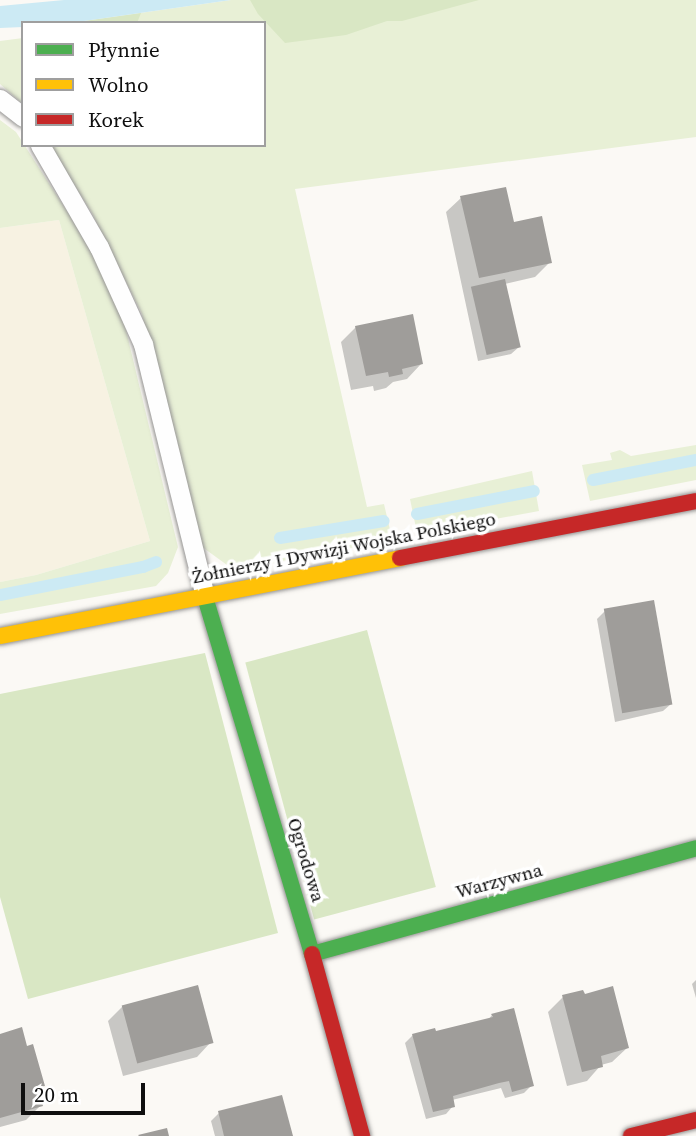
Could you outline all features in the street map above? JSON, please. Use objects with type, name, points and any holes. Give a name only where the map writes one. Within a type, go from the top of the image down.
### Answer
[{"type":"street","name":"Żołnierzy I Dywizji Wojska Polskiego","points":[[0,636],[696,501]]},
{"type":"street","name":"Ogrodowa","points":[[205,597],[312,954],[362,1136]]},
{"type":"street","name":"Warzywna","points":[[312,954],[696,848]]},
{"type":"street","points":[[631,1136],[696,1119]]},
{"type":"lane","points":[[0,99],[21,115]]},
{"type":"lane","points":[[41,147],[99,247],[143,344],[205,597]]},
{"type":"shaded area","points":[[59,220],[150,541],[36,575],[0,582],[0,228]]},
{"type":"green space","points":[[231,0],[696,0],[696,137],[295,189],[367,507],[384,504],[391,534],[387,541],[234,570],[198,544],[142,314],[92,213],[50,147],[266,147],[266,21],[84,21]]},
{"type":"green space","points":[[250,0],[479,0],[402,21],[387,21],[346,35],[285,43],[258,14]]},
{"type":"green space","points":[[141,13],[138,21],[84,21]]},
{"type":"green space","points":[[21,38],[21,102],[0,84],[0,41]]},
{"type":"green space","points":[[0,120],[16,132],[21,140],[21,147],[26,147],[70,216],[100,268],[124,322],[178,547],[168,573],[156,586],[0,614],[0,582],[36,575],[150,541],[59,220],[0,228]]},
{"type":"green space","points":[[696,445],[696,480],[590,501],[582,465],[612,460],[610,453],[620,450],[631,456]]},
{"type":"green space","points":[[532,471],[539,511],[420,533],[416,528],[410,499]]},
{"type":"green space","points":[[367,630],[436,887],[314,920],[245,663]]},
{"type":"green space","points":[[205,653],[278,933],[28,999],[0,897],[0,694]]},
{"type":"water","points":[[64,0],[231,0],[84,21],[21,21],[21,27],[0,28],[0,6]]},
{"type":"building","points":[[506,187],[514,222],[542,216],[552,263],[479,278],[460,196]]},
{"type":"building","points":[[505,279],[521,347],[487,355],[471,287]]},
{"type":"building","points":[[413,314],[423,364],[402,369],[403,374],[389,377],[388,372],[366,376],[355,326]]},
{"type":"building","points":[[654,600],[672,704],[622,713],[604,609]]},
{"type":"building","points":[[198,985],[214,1043],[137,1063],[122,1005]]},
{"type":"building","points":[[613,986],[629,1048],[601,1056],[603,1067],[582,1072],[562,995],[583,990],[585,994]]},
{"type":"building","points":[[514,1008],[534,1086],[512,1092],[509,1081],[499,1083],[453,1096],[455,1107],[433,1112],[412,1034],[493,1017],[491,1014]]},
{"type":"building","points":[[22,1027],[27,1046],[33,1044],[45,1086],[38,1087],[43,1106],[0,1118],[0,1034]]},
{"type":"building","points":[[282,1095],[293,1136],[224,1136],[218,1111]]},
{"type":"building","points":[[167,1128],[169,1136],[138,1135]]},
{"type":"waterway","points":[[593,480],[696,460]]},
{"type":"waterway","points":[[417,514],[534,491]]},
{"type":"waterway","points":[[280,538],[384,521]]},
{"type":"waterway","points":[[0,595],[143,567],[156,562]]},
{"type":"traffic: fast","points":[[205,597],[312,954]]},
{"type":"traffic: fast","points":[[312,954],[696,848]]},
{"type":"traffic: slow","points":[[0,636],[400,558]]},
{"type":"traffic: jam","points":[[400,558],[696,501]]},
{"type":"traffic: jam","points":[[312,954],[362,1136]]},
{"type":"traffic: jam","points":[[631,1136],[696,1120]]}]
